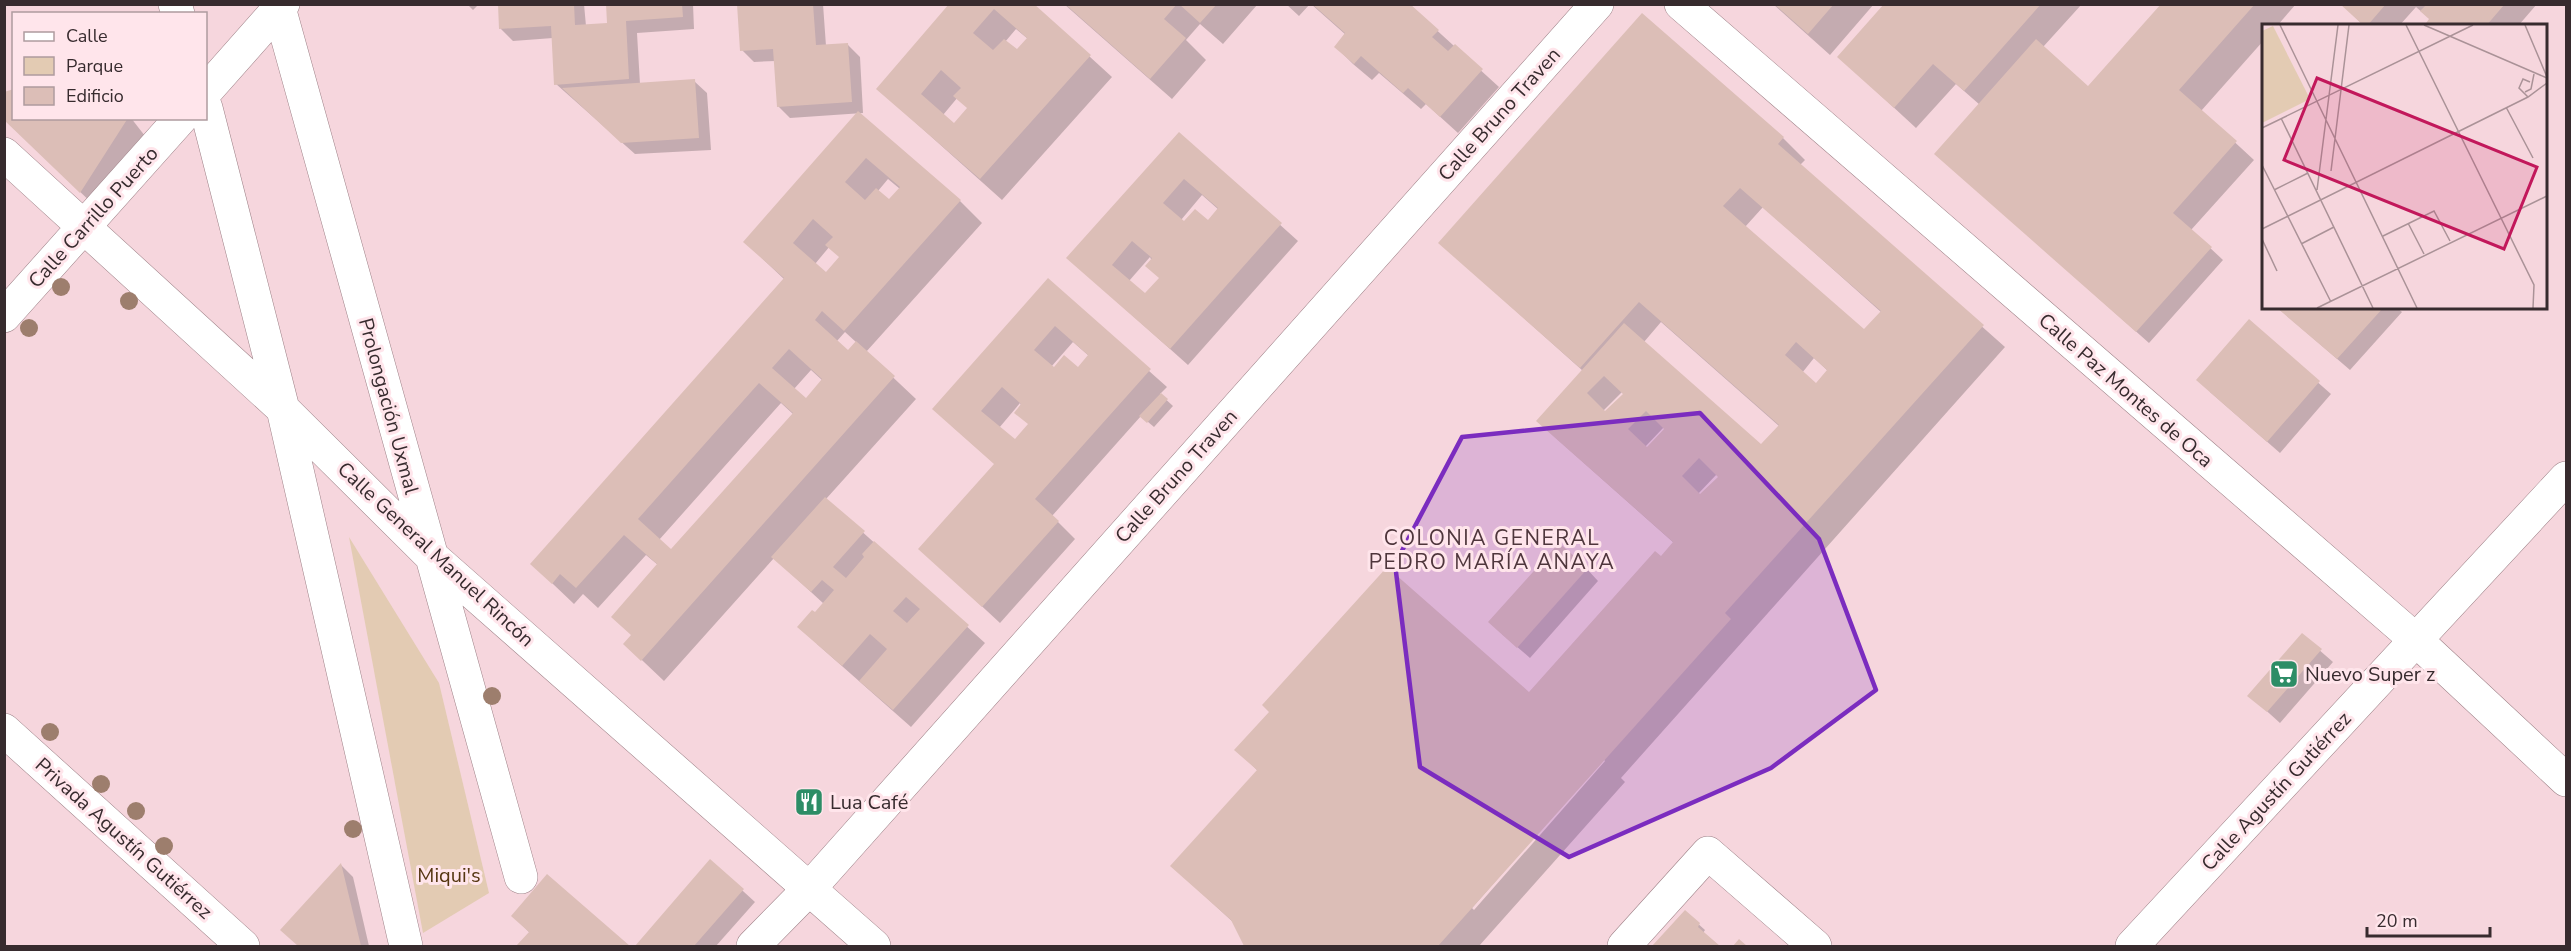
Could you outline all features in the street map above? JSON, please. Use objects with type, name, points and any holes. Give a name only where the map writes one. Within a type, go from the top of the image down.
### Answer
[{"type":"street","name":"Calle Bruno Traven","points":[[753,946],[809,889],[1597,4]]},
{"type":"street","name":"Calle Paz Montes de Oca","points":[[1681,4],[2416,640],[2566,780]]},
{"type":"street","points":[[207,90],[280,6]]},
{"type":"street","name":"Prolongación Uxmal","points":[[280,6],[429,554],[521,877]]},
{"type":"street","points":[[207,112],[283,409],[406,946]]},
{"type":"street","name":"Calle Carrillo Puerto","points":[[4,316],[179,120]]},
{"type":"street","name":"Calle General Manuel Rincón","points":[[4,154],[283,409],[429,554],[874,946]]},
{"type":"street","name":"Calle Agustín Gutiérrez","points":[[2132,946],[2566,478]]},
{"type":"street","name":"Privada Agustín Gutiérrez","points":[[4,730],[243,946]]},
{"type":"street","points":[[1624,946],[1708,853],[1815,946]]},
{"type":"highlighted area","points":[[1700,413],[1819,539],[1876,690],[1771,768],[1569,857],[1420,767],[1395,564],[1462,437]]},
{"type":"green space","name":"Miqui's","points":[[349,537],[439,683],[489,893],[423,933]]},
{"type":"building","points":[[498,4],[574,4],[575,25],[607,23],[606,4],[682,4],[683,17],[626,21],[629,79],[554,85],[551,26],[499,29]]},
{"type":"building","points":[[737,4],[813,4],[816,45],[848,43],[852,102],[777,107],[773,49],[740,51]]},
{"type":"building","points":[[949,4],[1034,4],[1091,55],[980,179],[876,89]],"holes":[[[994,9],[1027,38],[1017,49],[1004,39],[993,50],[973,33]],[[941,70],[961,88],[953,96],[967,108],[954,123],[921,94]]]},
{"type":"building","points":[[1065,4],[1177,4],[1164,19],[1186,38],[1150,79]]},
{"type":"building","points":[[1179,4],[1217,4],[1200,23]]},
{"type":"building","points":[[1312,4],[1410,4],[1439,30],[1432,37],[1448,51],[1455,44],[1483,69],[1440,117],[1408,88],[1403,93],[1361,56],[1354,64],[1334,47],[1345,33]]},
{"type":"building","points":[[1774,4],[1834,4],[1808,34]]},
{"type":"building","points":[[1884,4],[2041,4],[1964,91],[1933,64],[1894,108],[1837,57]]},
{"type":"building","points":[[2161,4],[2255,4],[2179,90],[2237,141],[2173,213],[2212,247],[2136,332],[1934,154],[2036,39],[2088,86]]},
{"type":"building","points":[[2340,4],[2386,4],[2369,24],[2362,24]]},
{"type":"building","points":[[2426,5],[2504,5],[2488,24],[2425,24],[2429,19],[2420,11]]},
{"type":"building","points":[[1642,13],[1784,137],[1778,144],[1984,325],[1725,613],[1731,619],[1438,946],[1244,946],[1231,920],[1170,866],[1257,770],[1234,750],[1269,712],[1262,705],[1387,567],[1529,692],[1655,551],[1661,556],[1673,542],[1536,421],[1624,323],[1761,444],[1779,425],[1639,302],[1580,368],[1438,243]],"holes":[[[1740,188],[1881,311],[1864,329],[1723,206]],[[1796,342],[1827,370],[1816,383],[1785,355]],[[1604,376],[1623,394],[1605,411],[1587,393]],[[1646,411],[1664,429],[1647,447],[1628,429]],[[1699,458],[1718,477],[1700,494],[1682,476]]]},
{"type":"building","points":[[695,79],[699,138],[621,143],[562,88]]},
{"type":"building","points":[[12,90],[12,120],[127,120],[80,193],[4,120],[4,92]]},
{"type":"building","points":[[858,111],[961,200],[844,331],[822,311],[815,320],[848,350],[856,341],[895,376],[641,661],[623,644],[631,635],[611,617],[657,564],[624,535],[576,588],[560,574],[552,584],[530,564],[784,278],[743,242]],"holes":[[[866,158],[900,187],[889,199],[876,188],[865,200],[845,182]],[[813,219],[833,237],[825,245],[839,257],[826,272],[793,243]],[[789,349],[822,379],[806,398],[772,368]],[[759,383],[793,413],[671,549],[638,519]]]},
{"type":"building","points":[[1179,132],[1282,223],[1170,349],[1066,258]],"holes":[[[1184,179],[1218,208],[1208,220],[1195,209],[1184,221],[1163,203]],[[1132,241],[1152,258],[1145,266],[1159,278],[1145,293],[1112,265]]]},
{"type":"building","points":[[1048,278],[1151,369],[1035,499],[1059,521],[982,607],[918,549],[994,464],[932,409]],"holes":[[[1055,326],[1088,355],[1078,367],[1064,355],[1054,367],[1034,350]],[[1002,387],[1021,404],[1014,413],[1028,424],[1015,439],[981,411]]]},
{"type":"building","points":[[2278,309],[2382,309],[2337,359]]},
{"type":"building","points":[[2249,319],[2320,381],[2267,442],[2196,380]]},
{"type":"building","points":[[1161,393],[1168,399],[1147,423],[1139,416]]},
{"type":"building","points":[[825,497],[865,531],[833,567],[846,578],[874,541],[969,625],[893,710],[859,681],[887,649],[870,634],[842,666],[797,627],[812,610],[815,612],[834,590],[822,580],[811,592],[771,557]],"holes":[[[906,597],[920,609],[907,623],[893,611]]]},
{"type":"building","points":[[1559,543],[1588,568],[1517,648],[1488,622]]},
{"type":"building","points":[[2302,633],[2322,649],[2267,712],[2247,696]]},
{"type":"building","points":[[710,859],[744,889],[694,946],[635,946]]},
{"type":"building","points":[[341,863],[361,946],[298,946],[280,930]]},
{"type":"building","points":[[547,874],[630,946],[516,946],[529,932],[511,916]]},
{"type":"building","points":[[1685,910],[1700,923],[1698,927],[1720,946],[1652,946]]},
{"type":"building","points":[[1739,939],[1747,946],[1733,946]]},
{"type":"place","name":"Nuevo Super z","points":[[2284,674]]},
{"type":"place","name":"Lua Café","points":[[809,802]]},
{"type":"district","name":"COLONIA GENERAL PEDRO MARÍA ANAYA","points":[[1492,550]]}]
